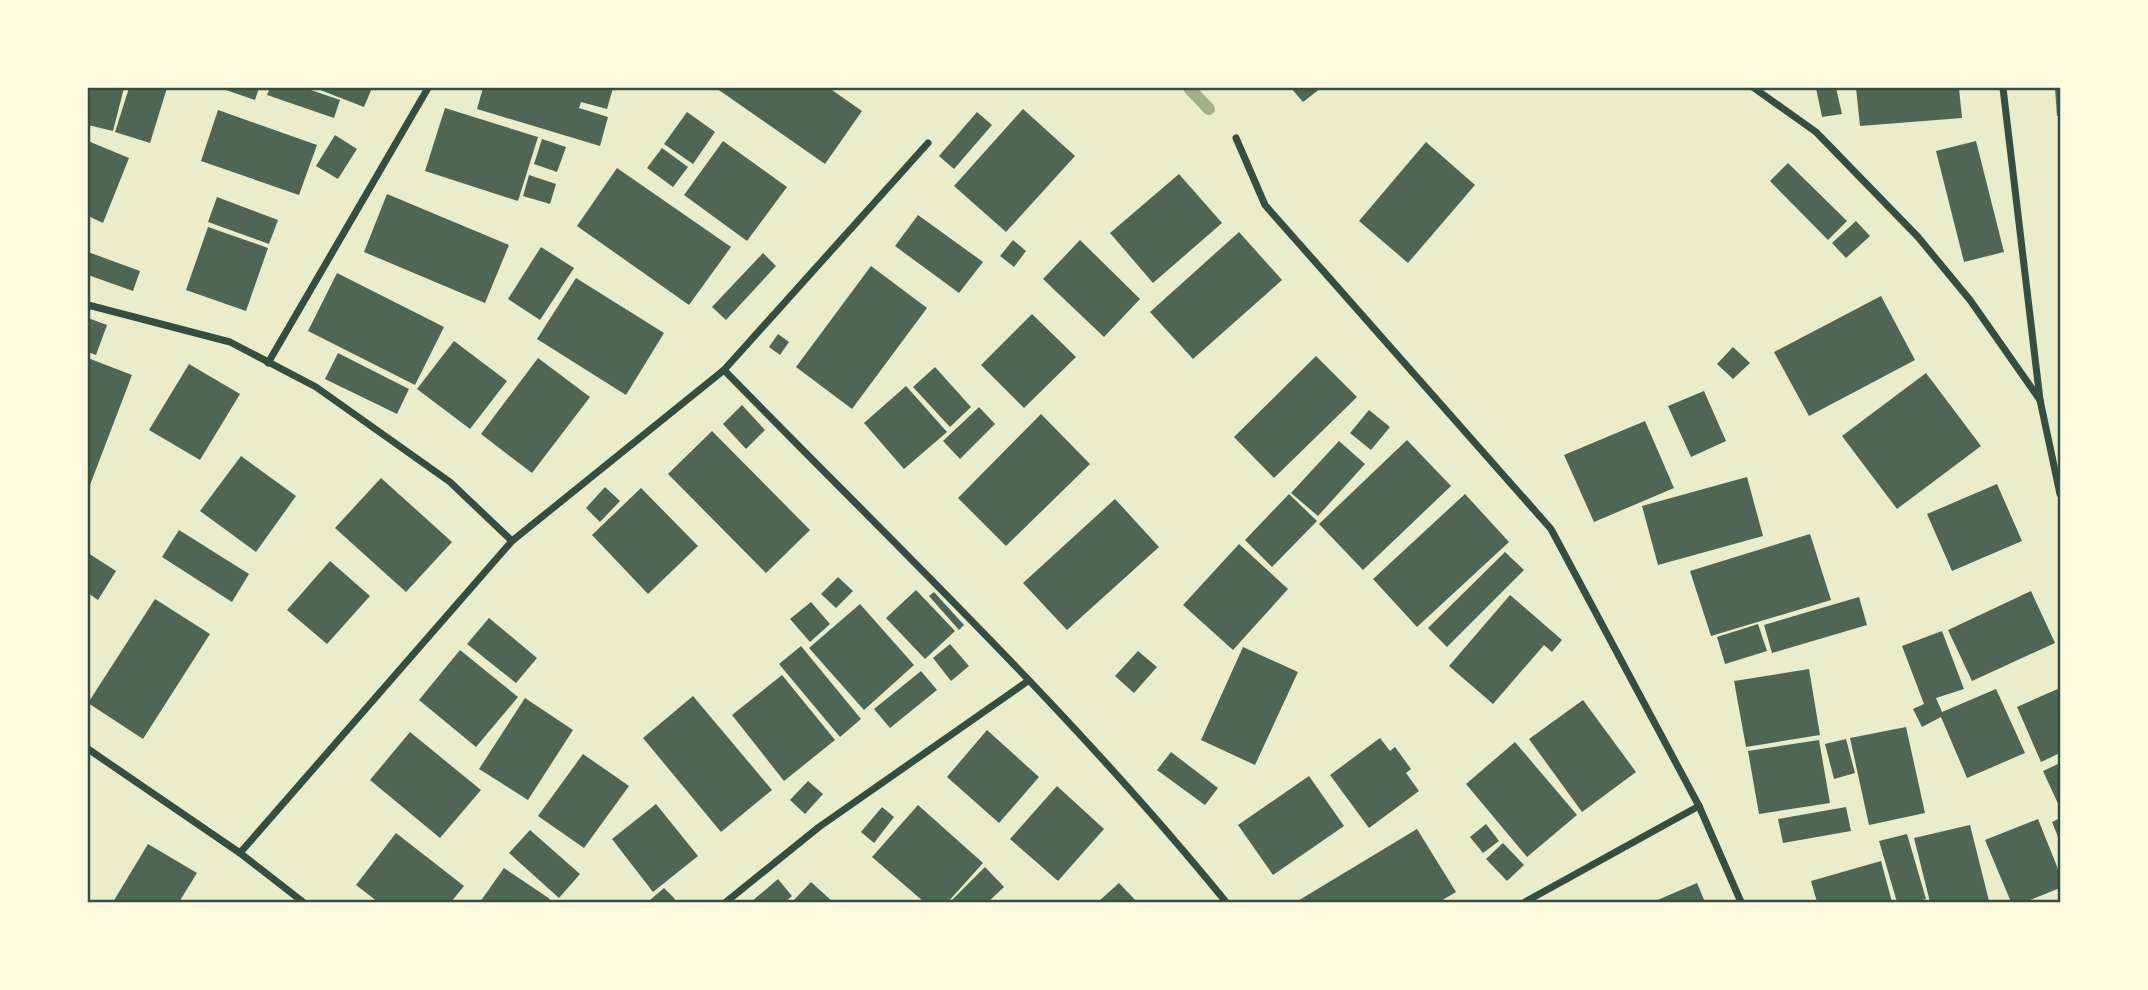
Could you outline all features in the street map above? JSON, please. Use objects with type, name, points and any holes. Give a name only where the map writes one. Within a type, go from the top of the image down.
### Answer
[{"type":"street","points":[[268,363],[428,88]]},
{"type":"street","points":[[1754,88],[1816,132],[1918,237],[1970,300],[2040,400]]},
{"type":"street","points":[[2003,88],[2040,400],[2060,494]]},
{"type":"street","points":[[1236,138],[1265,205],[1551,529],[1699,806],[1741,902]]},
{"type":"street","points":[[240,853],[512,541],[724,370],[928,143]]},
{"type":"street","points":[[88,304],[230,342],[316,387],[450,482],[512,541]]},
{"type":"street","points":[[724,370],[1028,681],[1161,822],[1226,902]]},
{"type":"street","points":[[726,902],[819,827],[1028,681]]},
{"type":"street","points":[[88,749],[240,853],[303,902]]},
{"type":"street","points":[[1525,902],[1699,806]]},
{"type":"building","points":[[88,88],[124,88],[113,131],[88,125]]},
{"type":"building","points":[[129,88],[167,88],[150,143],[115,132]]},
{"type":"building","points":[[220,88],[259,88],[255,100]]},
{"type":"building","points":[[270,88],[305,88],[340,100],[334,118],[267,95]]},
{"type":"building","points":[[315,88],[372,88],[364,107]]},
{"type":"building","points":[[483,88],[613,88],[607,109],[581,102],[579,108],[608,117],[600,146],[477,109]]},
{"type":"building","points":[[716,88],[829,88],[862,111],[825,164]]},
{"type":"building","points":[[1291,88],[1321,88],[1303,102]]},
{"type":"building","points":[[1816,88],[1836,88],[1842,114],[1822,117]]},
{"type":"building","points":[[1856,88],[1959,88],[1962,118],[1860,126]]},
{"type":"building","points":[[2055,88],[2060,88],[2060,116],[2057,116]]},
{"type":"building","points":[[445,108],[538,137],[518,201],[425,171]]},
{"type":"building","points":[[1023,109],[1075,156],[1006,232],[954,186]]},
{"type":"building","points":[[218,110],[317,145],[299,195],[201,161]]},
{"type":"building","points":[[687,112],[715,132],[693,164],[664,144]]},
{"type":"building","points":[[977,112],[992,125],[954,169],[939,156]]},
{"type":"building","points":[[335,135],[357,149],[338,179],[316,166]]},
{"type":"building","points":[[542,139],[566,147],[557,172],[534,164]]},
{"type":"building","points":[[88,141],[129,158],[103,223],[88,216]]},
{"type":"building","points":[[723,141],[787,187],[747,241],[684,195]]},
{"type":"building","points":[[1976,141],[2004,252],[1964,262],[1936,151]]},
{"type":"building","points":[[1426,142],[1475,185],[1408,263],[1359,221]]},
{"type":"building","points":[[662,148],[688,167],[673,187],[647,168]]},
{"type":"building","points":[[1788,163],[1847,221],[1828,240],[1770,181]]},
{"type":"building","points":[[617,168],[731,247],[689,305],[577,226]]},
{"type":"building","points":[[1179,174],[1222,223],[1153,283],[1110,233]]},
{"type":"building","points":[[529,175],[556,184],[550,204],[523,196]]},
{"type":"building","points":[[387,194],[509,245],[485,303],[364,252]]},
{"type":"building","points":[[217,197],[278,220],[269,244],[208,222]]},
{"type":"building","points":[[918,215],[983,262],[959,293],[895,246]]},
{"type":"building","points":[[1856,221],[1870,236],[1846,258],[1832,243]]},
{"type":"building","points":[[208,227],[268,248],[246,311],[186,290]]},
{"type":"building","points":[[1239,232],[1282,280],[1193,359],[1150,312]]},
{"type":"building","points":[[1013,240],[1026,251],[1014,267],[1000,256]]},
{"type":"building","points":[[1080,240],[1140,299],[1104,337],[1043,279]]},
{"type":"building","points":[[541,247],[574,268],[540,320],[508,299]]},
{"type":"building","points":[[88,252],[140,271],[133,291],[88,275]]},
{"type":"building","points":[[763,253],[776,266],[726,320],[712,307]]},
{"type":"building","points":[[871,266],[927,308],[852,409],[796,367]]},
{"type":"building","points":[[337,273],[444,327],[415,385],[308,331]]},
{"type":"building","points":[[576,278],[664,333],[626,395],[537,339]]},
{"type":"building","points":[[1881,296],[1915,360],[1809,416],[1774,352]]},
{"type":"building","points":[[1032,314],[1076,357],[1024,408],[981,365]]},
{"type":"building","points":[[88,318],[107,325],[96,355],[88,352]]},
{"type":"building","points":[[778,334],[789,342],[780,355],[769,347]]},
{"type":"building","points":[[454,341],[507,381],[470,429],[417,389]]},
{"type":"building","points":[[1733,347],[1750,363],[1733,379],[1717,364]]},
{"type":"building","points":[[338,353],[409,389],[397,414],[325,379]]},
{"type":"building","points":[[1316,356],[1357,397],[1274,478],[1234,437]]},
{"type":"building","points":[[88,358],[132,375],[90,485],[88,484]]},
{"type":"building","points":[[538,358],[590,397],[532,473],[481,434]]},
{"type":"building","points":[[189,364],[240,394],[200,460],[149,430]]},
{"type":"building","points":[[935,367],[971,407],[950,427],[913,387]]},
{"type":"building","points":[[1926,373],[1981,446],[1897,509],[1842,436]]},
{"type":"building","points":[[906,386],[947,432],[904,469],[864,423]]},
{"type":"building","points":[[1704,391],[1726,441],[1691,457],[1668,406]]},
{"type":"building","points":[[742,405],[765,430],[746,449],[723,424]]},
{"type":"building","points":[[979,407],[995,424],[960,459],[943,441]]},
{"type":"building","points":[[1369,410],[1390,427],[1371,450],[1350,433]]},
{"type":"building","points":[[1041,414],[1090,464],[1006,546],[958,498]]},
{"type":"building","points":[[1645,421],[1674,488],[1594,522],[1564,455]]},
{"type":"building","points":[[712,431],[810,530],[766,573],[668,474]]},
{"type":"building","points":[[1407,440],[1451,486],[1363,570],[1319,524]]},
{"type":"building","points":[[1339,441],[1365,464],[1318,516],[1291,493]]},
{"type":"building","points":[[241,456],[296,496],[256,552],[200,511]]},
{"type":"building","points":[[1747,477],[1763,536],[1658,565],[1642,506]]},
{"type":"building","points":[[381,478],[452,542],[406,592],[335,528]]},
{"type":"building","points":[[1997,484],[2022,541],[1952,571],[1927,514]]},
{"type":"building","points":[[605,487],[620,501],[600,522],[586,508]]},
{"type":"building","points":[[641,488],[698,546],[648,594],[592,535]]},
{"type":"building","points":[[1289,494],[1317,521],[1272,567],[1245,540]]},
{"type":"building","points":[[1465,494],[1509,542],[1417,627],[1373,579]]},
{"type":"building","points":[[1115,499],[1159,547],[1067,630],[1023,583]]},
{"type":"building","points":[[179,530],[249,574],[232,602],[162,557]]},
{"type":"building","points":[[1810,534],[1831,600],[1711,636],[1690,571]]},
{"type":"building","points":[[1239,544],[1288,589],[1233,650],[1183,605]]},
{"type":"building","points":[[1505,552],[1524,570],[1447,647],[1428,628]]},
{"type":"building","points":[[88,553],[116,571],[98,600],[88,593]]},
{"type":"building","points":[[330,561],[370,596],[327,644],[287,610]]},
{"type":"building","points":[[838,577],[853,591],[836,608],[821,594]]},
{"type":"building","points":[[916,590],[955,631],[925,659],[886,618]]},
{"type":"building","points":[[2031,591],[2055,643],[1972,681],[1948,630]]},
{"type":"building","points":[[934,592],[964,625],[959,630],[929,596]]},
{"type":"building","points":[[1510,595],[1562,640],[1552,652],[1544,645],[1493,704],[1449,666]]},
{"type":"building","points":[[1859,597],[1867,625],[1772,653],[1764,625]]},
{"type":"building","points":[[155,599],[210,634],[143,739],[88,703]]},
{"type":"building","points":[[811,602],[830,624],[810,642],[790,619]]},
{"type":"building","points":[[860,604],[914,665],[864,710],[809,648]]},
{"type":"building","points":[[489,618],[537,658],[516,683],[467,644]]},
{"type":"building","points":[[1758,624],[1767,651],[1725,664],[1717,637]]},
{"type":"building","points":[[1942,631],[1964,689],[1936,698],[1942,712],[1996,689],[2025,753],[1967,778],[1941,717],[1922,727],[1913,709],[1924,704],[1902,646]]},
{"type":"building","points":[[950,644],[969,666],[951,681],[933,658]]},
{"type":"building","points":[[801,646],[861,719],[840,737],[779,664]]},
{"type":"building","points":[[1243,647],[1298,672],[1255,765],[1201,740]]},
{"type":"building","points":[[460,650],[518,697],[476,747],[419,700]]},
{"type":"building","points":[[1138,651],[1157,667],[1134,693],[1115,676]]},
{"type":"building","points":[[1809,669],[1820,735],[1746,747],[1734,681]]},
{"type":"building","points":[[921,671],[937,690],[890,728],[874,709]]},
{"type":"building","points":[[782,675],[835,740],[784,781],[732,715]]},
{"type":"building","points":[[2060,688],[2060,753],[2041,762],[2017,707]]},
{"type":"building","points":[[693,696],[772,790],[721,832],[643,738]]},
{"type":"building","points":[[525,698],[573,730],[528,800],[479,769]]},
{"type":"building","points":[[1583,700],[1636,772],[1582,812],[1529,739]]},
{"type":"building","points":[[1906,727],[1925,813],[1869,825],[1850,738]]},
{"type":"building","points":[[987,730],[1039,777],[999,823],[947,777]]},
{"type":"building","points":[[410,732],[481,790],[440,838],[370,780]]},
{"type":"building","points":[[1380,738],[1390,751],[1395,747],[1411,769],[1406,773],[1419,791],[1369,828],[1330,775]]},
{"type":"building","points":[[1846,739],[1855,773],[1834,779],[1825,744]]},
{"type":"building","points":[[1819,740],[1830,803],[1759,814],[1748,751]]},
{"type":"building","points":[[1515,742],[1577,815],[1527,857],[1466,784]]},
{"type":"building","points":[[1171,752],[1218,788],[1205,805],[1157,770]]},
{"type":"building","points":[[583,754],[629,786],[584,848],[538,816]]},
{"type":"building","points":[[2060,763],[2060,808],[2043,771]]},
{"type":"building","points":[[1309,776],[1344,826],[1273,875],[1238,825]]},
{"type":"building","points":[[808,781],[823,794],[805,814],[790,800]]},
{"type":"building","points":[[1057,786],[1104,829],[1058,881],[1010,839]]},
{"type":"building","points":[[656,804],[698,856],[653,892],[612,839]]},
{"type":"building","points":[[918,805],[983,863],[948,902],[924,902],[872,857]]},
{"type":"building","points":[[882,807],[894,817],[874,843],[861,832]]},
{"type":"building","points":[[1846,807],[1851,831],[1783,843],[1778,819]]},
{"type":"building","points":[[2060,818],[2060,842],[2052,822]]},
{"type":"building","points":[[2038,819],[2060,874],[2060,888],[2025,902],[2011,902],[1985,840]]},
{"type":"building","points":[[1486,824],[1499,841],[1483,853],[1470,837]]},
{"type":"building","points":[[1970,825],[1989,901],[1930,902],[1914,838]]},
{"type":"building","points":[[1417,829],[1456,892],[1439,902],[1296,902]]},
{"type":"building","points":[[530,830],[580,874],[559,898],[509,853]]},
{"type":"building","points":[[396,833],[464,886],[451,902],[378,902],[356,885]]},
{"type":"building","points":[[1907,834],[1926,899],[1897,902],[1879,841]]},
{"type":"building","points":[[1503,843],[1524,865],[1507,881],[1486,859]]},
{"type":"building","points":[[148,844],[197,873],[179,902],[113,902]]},
{"type":"building","points":[[1881,861],[1892,902],[1817,902],[1811,881]]},
{"type":"building","points":[[985,867],[1004,887],[988,902],[950,902]]},
{"type":"building","points":[[504,868],[550,899],[548,902],[480,902]]},
{"type":"building","points":[[778,879],[792,896],[785,902],[751,902]]},
{"type":"building","points":[[811,882],[833,902],[792,902]]},
{"type":"building","points":[[1119,883],[1137,902],[1098,902]]},
{"type":"building","points":[[1697,883],[1705,902],[1653,902]]},
{"type":"building","points":[[664,888],[675,899],[671,902],[650,900]]},
{"type":"waterway","points":[[1189,88],[1209,109]]}]
